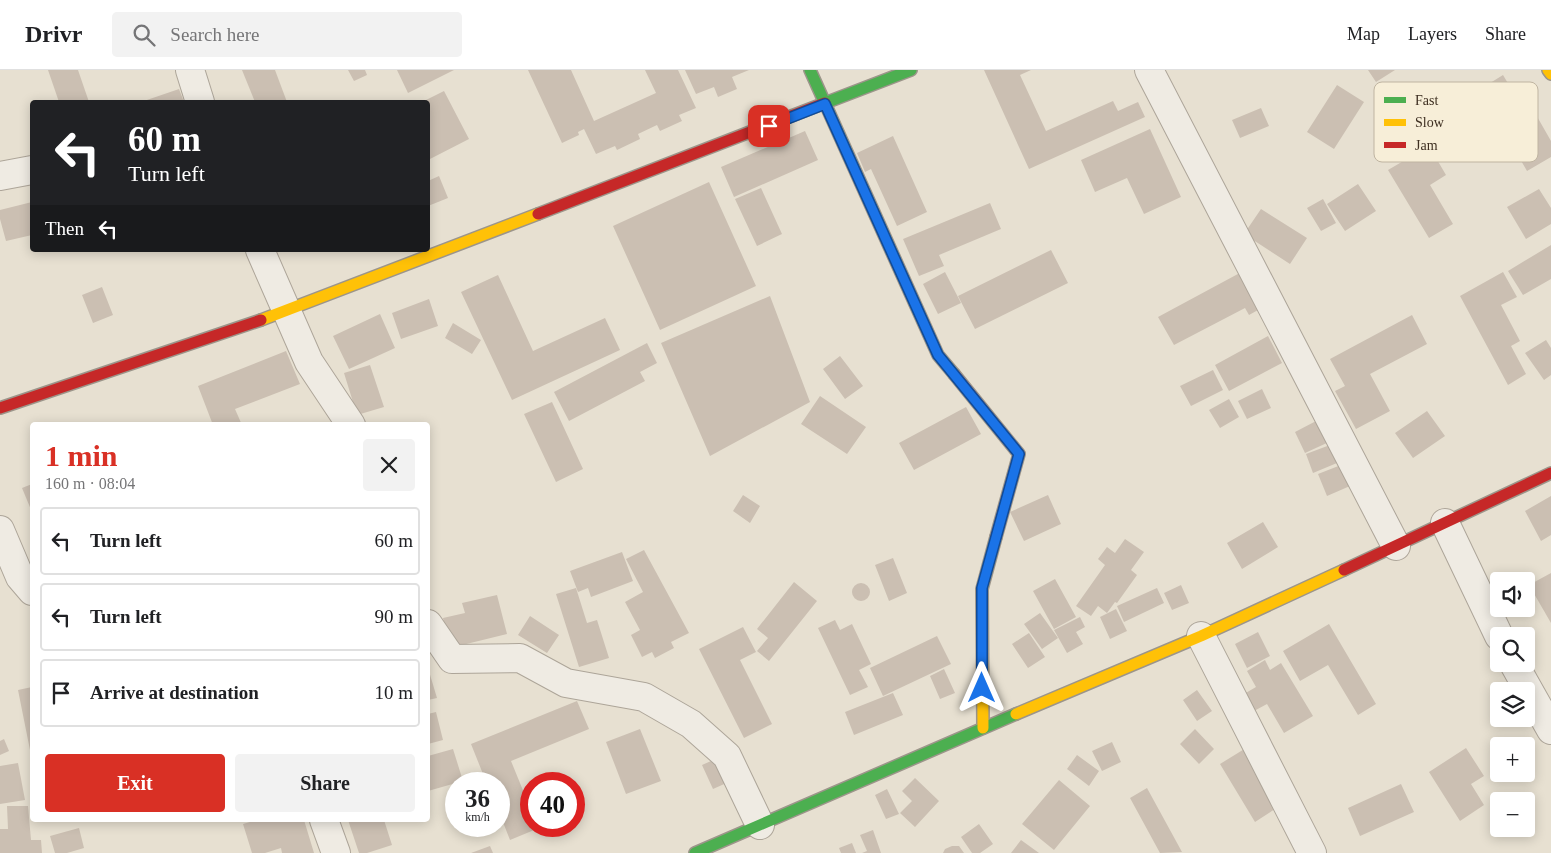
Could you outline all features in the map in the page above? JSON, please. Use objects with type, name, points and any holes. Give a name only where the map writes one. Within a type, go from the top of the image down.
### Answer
[{"type":"street","points":[[190,70],[199,100]]},
{"type":"street","points":[[810,70],[938,355],[1019,454],[982,588],[982,728]]},
{"type":"street","points":[[0,408],[286,311],[911,70]]},
{"type":"street","points":[[1149,70],[1396,546]]},
{"type":"street","points":[[1548,70],[1551,74]]},
{"type":"street","points":[[0,176],[30,170]]},
{"type":"street","points":[[261,252],[309,362],[349,422]]},
{"type":"street","points":[[695,853],[982,728],[1201,636],[1551,473]]},
{"type":"street","points":[[1444,524],[1495,627]]},
{"type":"street","points":[[0,530],[20,577],[30,589]]},
{"type":"street","points":[[430,627],[452,658],[520,658],[566,683],[644,697],[692,724],[727,756],[760,825]]},
{"type":"street","points":[[1201,636],[1312,853]]},
{"type":"street","points":[[1518,672],[1551,730]]},
{"type":"street","points":[[325,822],[336,853]]},
{"type":"building","points":[[48,70],[78,70],[88,100],[58,100]]},
{"type":"building","points":[[242,70],[275,70],[286,100],[254,100]]},
{"type":"building","points":[[348,70],[365,70],[367,75],[354,81]]},
{"type":"building","points":[[397,70],[454,70],[408,93]]},
{"type":"building","points":[[528,70],[571,70],[594,121],[656,93],[645,70],[678,70],[696,108],[679,115],[682,121],[660,131],[657,125],[638,134],[640,139],[617,150],[615,146],[596,154],[584,129],[578,132],[579,135],[562,143]]},
{"type":"building","points":[[685,70],[749,70],[732,77],[737,89],[718,97],[714,87],[696,94]]},
{"type":"building","points":[[984,70],[1031,70],[1020,75],[1046,131],[1113,101],[1118,111],[1138,102],[1145,117],[1029,169]]},
{"type":"building","points":[[1368,70],[1395,70],[1376,82]]},
{"type":"building","points":[[1503,75],[1507,82],[1492,82]]},
{"type":"building","points":[[1337,85],[1364,102],[1334,149],[1307,132]]},
{"type":"building","points":[[179,89],[183,100],[147,100]]},
{"type":"building","points":[[444,91],[469,139],[430,159],[430,100],[426,100]]},
{"type":"building","points":[[1261,108],[1269,126],[1240,138],[1232,120]]},
{"type":"building","points":[[1538,118],[1551,141],[1551,157],[1527,171],[1522,162],[1538,162]]},
{"type":"building","points":[[1150,129],[1181,197],[1144,214],[1127,178],[1095,192],[1081,160]]},
{"type":"building","points":[[805,131],[818,160],[734,197],[721,167]]},
{"type":"building","points":[[893,136],[927,212],[897,226],[871,169],[865,172],[857,153]]},
{"type":"building","points":[[1402,162],[1438,162],[1446,175],[1430,185],[1453,224],[1429,238],[1388,170]]},
{"type":"building","points":[[439,176],[448,198],[430,205],[430,180]]},
{"type":"building","points":[[709,182],[756,286],[660,330],[613,226]]},
{"type":"building","points":[[1358,184],[1376,211],[1345,231],[1327,204]]},
{"type":"building","points":[[761,188],[782,234],[757,246],[735,199]]},
{"type":"building","points":[[1539,189],[1551,208],[1551,224],[1526,239],[1507,207]]},
{"type":"building","points":[[1323,199],[1336,223],[1321,231],[1307,208]]},
{"type":"building","points":[[30,202],[30,235],[6,241],[0,219],[0,210]]},
{"type":"building","points":[[990,203],[1001,229],[939,255],[944,266],[919,276],[903,239]]},
{"type":"building","points":[[1261,209],[1307,238],[1290,264],[1244,234]]},
{"type":"building","points":[[1551,245],[1551,279],[1523,295],[1508,271]]},
{"type":"building","points":[[1051,250],[1068,283],[975,329],[958,296]]},
{"type":"building","points":[[1249,268],[1269,304],[1249,315],[1245,308],[1174,345],[1158,317]]},
{"type":"building","points":[[945,272],[961,303],[938,314],[923,284]]},
{"type":"building","points":[[1503,272],[1517,297],[1501,305],[1520,341],[1511,346],[1526,374],[1508,385],[1460,296]]},
{"type":"building","points":[[498,275],[533,351],[605,318],[620,350],[512,400],[461,292]]},
{"type":"building","points":[[102,287],[113,315],[93,323],[82,295]]},
{"type":"building","points":[[770,296],[810,402],[710,456],[661,343]]},
{"type":"building","points":[[429,299],[438,326],[401,339],[392,313]]},
{"type":"building","points":[[380,314],[395,348],[349,369],[333,336]]},
{"type":"building","points":[[1412,315],[1427,344],[1370,374],[1390,411],[1356,429],[1335,391],[1345,386],[1330,359]]},
{"type":"building","points":[[453,323],[481,340],[472,354],[445,338]]},
{"type":"building","points":[[1268,336],[1282,363],[1229,391],[1215,365]]},
{"type":"building","points":[[1546,340],[1551,348],[1551,375],[1544,380],[1525,353]]},
{"type":"building","points":[[647,343],[657,363],[640,372],[645,381],[569,421],[554,392]]},
{"type":"building","points":[[286,351],[300,384],[235,409],[241,422],[212,422],[198,386]]},
{"type":"building","points":[[840,356],[863,386],[845,399],[823,369]]},
{"type":"building","points":[[370,365],[384,407],[357,415],[344,373]]},
{"type":"building","points":[[1213,370],[1223,390],[1191,406],[1180,386]]},
{"type":"building","points":[[1262,389],[1271,408],[1247,419],[1238,401]]},
{"type":"building","points":[[820,396],[866,427],[847,454],[801,424]]},
{"type":"building","points":[[1229,399],[1239,417],[1220,428],[1209,410]]},
{"type":"building","points":[[552,402],[583,469],[556,482],[524,414]]},
{"type":"building","points":[[966,407],[981,434],[914,470],[899,443]]},
{"type":"building","points":[[1427,411],[1445,436],[1413,458],[1395,433]]},
{"type":"building","points":[[1318,420],[1329,442],[1305,453],[1295,432]]},
{"type":"building","points":[[1330,445],[1337,463],[1313,473],[1306,454]]},
{"type":"building","points":[[1341,465],[1350,486],[1327,496],[1318,474]]},
{"type":"building","points":[[30,485],[30,507],[22,488]]},
{"type":"building","points":[[743,495],[760,506],[750,523],[733,511]]},
{"type":"building","points":[[1048,495],[1061,524],[1024,541],[1010,512]]},
{"type":"building","points":[[1551,496],[1551,535],[1541,541],[1525,511]]},
{"type":"building","points":[[1263,522],[1278,547],[1242,569],[1227,543]]},
{"type":"building","points":[[1125,539],[1144,552],[1131,570],[1137,575],[1117,603],[1115,602],[1107,613],[1098,606],[1091,616],[1076,606],[1105,565],[1098,559],[1107,547],[1115,553]]},
{"type":"building","points":[[644,550],[689,633],[671,642],[674,648],[655,658],[652,652],[642,657],[631,635],[640,630],[625,602],[643,592],[626,559]]},
{"type":"building","points":[[622,552],[633,581],[591,597],[588,588],[578,592],[570,571]]},
{"type":"building","points":[[893,558],[907,593],[889,601],[875,565]]},
{"type":"building","points":[[1551,573],[1551,623],[1535,595],[1535,582]]},
{"type":"building","points":[[1055,579],[1076,617],[1054,629],[1033,591]]},
{"type":"building","points":[[794,582],[817,601],[769,661],[757,651],[768,638],[757,629]]},
{"type":"building","points":[[857,583],[865,583],[870,588],[868,599],[857,601],[852,596],[852,588]]},
{"type":"building","points":[[1181,585],[1189,603],[1172,610],[1164,593]]},
{"type":"building","points":[[576,588],[587,623],[597,620],[609,658],[579,667],[556,594]]},
{"type":"building","points":[[1157,588],[1164,603],[1124,622],[1117,606]]},
{"type":"building","points":[[497,595],[507,634],[450,648],[443,618],[465,613],[462,603]]},
{"type":"building","points":[[1116,609],[1127,631],[1110,639],[1100,617]]},
{"type":"building","points":[[1040,613],[1058,638],[1042,649],[1024,624]]},
{"type":"building","points":[[530,616],[559,635],[547,653],[518,635]]},
{"type":"building","points":[[1080,617],[1085,627],[1076,632],[1083,644],[1067,653],[1054,630]]},
{"type":"building","points":[[835,620],[840,630],[852,624],[871,664],[859,670],[868,687],[850,695],[818,628]]},
{"type":"building","points":[[1329,624],[1376,704],[1358,715],[1328,665],[1300,681],[1283,651]]},
{"type":"building","points":[[743,627],[756,652],[740,660],[772,724],[744,738],[699,649]]},
{"type":"building","points":[[1258,632],[1270,656],[1247,668],[1235,644]]},
{"type":"building","points":[[1029,633],[1045,657],[1028,668],[1012,644]]},
{"type":"building","points":[[937,636],[951,664],[883,696],[870,668]]},
{"type":"building","points":[[1265,660],[1270,670],[1281,663],[1313,716],[1284,733],[1267,704],[1254,711],[1244,694],[1256,687],[1247,671]]},
{"type":"building","points":[[944,669],[955,693],[940,699],[930,676]]},
{"type":"building","points":[[430,675],[437,698],[430,700]]},
{"type":"building","points":[[30,687],[30,750],[18,690]]},
{"type":"building","points":[[1197,690],[1212,711],[1197,721],[1183,700]]},
{"type":"building","points":[[893,693],[903,715],[854,735],[845,712]]},
{"type":"building","points":[[577,701],[589,729],[511,761],[520,783],[520,836],[510,840],[510,772],[482,772],[471,744]]},
{"type":"building","points":[[436,712],[443,740],[430,743],[430,714]]},
{"type":"building","points":[[640,729],[661,781],[626,794],[606,742]]},
{"type":"building","points":[[1195,729],[1214,749],[1199,764],[1180,744]]},
{"type":"building","points":[[4,739],[9,751],[0,755],[0,741]]},
{"type":"building","points":[[1112,742],[1121,762],[1102,771],[1092,751]]},
{"type":"building","points":[[1246,748],[1281,805],[1255,822],[1220,764]]},
{"type":"building","points":[[1466,748],[1484,776],[1471,784],[1484,805],[1460,821],[1429,772]]},
{"type":"building","points":[[453,749],[460,772],[445,772],[445,786],[430,790],[430,755]]},
{"type":"building","points":[[1077,755],[1099,771],[1089,786],[1067,769]]},
{"type":"building","points":[[720,757],[731,781],[713,789],[702,765]]},
{"type":"building","points":[[18,763],[25,800],[0,804],[0,766]]},
{"type":"building","points":[[915,778],[939,801],[915,827],[900,813],[912,801],[902,791]]},
{"type":"building","points":[[1059,780],[1090,806],[1054,850],[1022,824]]},
{"type":"building","points":[[1401,784],[1414,812],[1360,836],[1348,808]]},
{"type":"building","points":[[1147,788],[1182,852],[1160,853],[1130,798]]},
{"type":"building","points":[[887,789],[899,814],[886,819],[875,795]]},
{"type":"building","points":[[7,806],[28,806],[31,840],[41,840],[42,853],[0,853],[0,829],[8,829]]},
{"type":"building","points":[[250,822],[305,822],[314,853],[282,853],[281,848],[265,853],[252,853],[243,824]]},
{"type":"building","points":[[349,822],[385,822],[392,845],[367,853],[359,853]]},
{"type":"building","points":[[979,824],[993,844],[980,853],[972,853],[961,837]]},
{"type":"building","points":[[79,828],[84,848],[67,853],[55,853],[50,836]]},
{"type":"building","points":[[873,830],[881,853],[862,853],[867,851],[860,835]]},
{"type":"building","points":[[1021,840],[1039,853],[1011,853]]},
{"type":"building","points":[[852,843],[856,853],[841,853],[839,848]]},
{"type":"building","points":[[490,846],[493,853],[471,853]]},
{"type":"building","points":[[959,846],[964,853],[943,853],[945,849]]},
{"type":"traffic: fast","points":[[810,70],[938,355],[954,374]]},
{"type":"traffic: fast","points":[[825,103],[911,70]]},
{"type":"traffic: fast","points":[[695,853],[1016,714]]},
{"type":"traffic: slow","points":[[1548,70],[1551,74]]},
{"type":"traffic: slow","points":[[261,320],[538,214]]},
{"type":"traffic: slow","points":[[983,728],[982,589],[996,537]]},
{"type":"traffic: slow","points":[[1016,714],[1201,636],[1344,570]]},
{"type":"traffic: jam","points":[[538,214],[825,103]]},
{"type":"traffic: jam","points":[[0,408],[261,320]]},
{"type":"traffic: jam","points":[[954,374],[1019,454],[996,537]]},
{"type":"traffic: jam","points":[[1344,570],[1551,473]]},
{"type":"route","points":[[769,126],[825,104],[938,355],[1019,454],[982,588],[982,688]]}]
